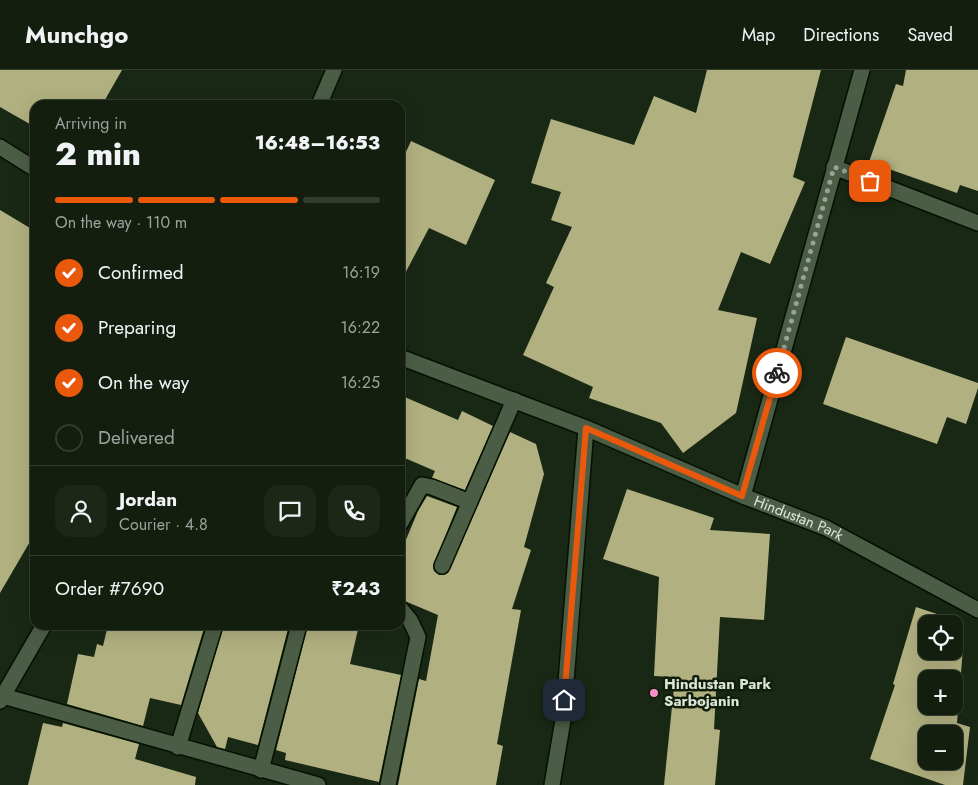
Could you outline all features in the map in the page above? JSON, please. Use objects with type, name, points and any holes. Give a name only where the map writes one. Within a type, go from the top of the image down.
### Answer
[{"type":"street","points":[[321,100],[334,70]]},
{"type":"street","points":[[742,496],[862,70]]},
{"type":"street","points":[[0,147],[30,166]]},
{"type":"street","points":[[834,167],[978,223]]},
{"type":"street","name":"Hindustan Park","points":[[405,359],[586,428],[742,496],[826,528],[978,610]]},
{"type":"street","points":[[442,566],[514,400]]},
{"type":"street","points":[[552,785],[563,720],[586,428]]},
{"type":"street","points":[[405,515],[422,485],[470,502]]},
{"type":"street","points":[[388,785],[418,637],[405,614]]},
{"type":"street","points":[[41,630],[1,698],[318,785]]},
{"type":"street","points":[[178,747],[213,630]]},
{"type":"street","points":[[261,770],[299,630]]},
{"type":"building","points":[[0,70],[122,70],[105,100],[30,100],[30,124],[0,107]]},
{"type":"building","points":[[707,70],[821,70],[793,177],[805,182],[770,264],[741,252],[718,310],[757,318],[736,413],[683,453],[661,423],[589,398],[593,387],[523,355],[554,287],[546,283],[572,227],[551,220],[561,192],[531,183],[551,119],[634,145],[654,96],[696,113]]},
{"type":"building","points":[[906,70],[978,70],[978,191],[960,185],[957,193],[869,162],[896,84],[903,86]]},
{"type":"building","points":[[411,141],[495,180],[466,245],[429,228],[405,274],[405,154]]},
{"type":"building","points":[[0,210],[30,228],[30,542],[0,593]]},
{"type":"building","points":[[846,337],[978,383],[966,424],[947,417],[937,444],[823,404]]},
{"type":"building","points":[[405,397],[458,420],[462,411],[493,426],[465,490],[432,478],[435,471],[405,458]]},
{"type":"building","points":[[510,432],[536,444],[544,474],[524,547],[531,550],[512,609],[521,610],[497,744],[503,746],[496,785],[398,785],[419,679],[426,681],[438,615],[405,601],[405,542],[418,511],[427,496],[457,507],[433,567],[434,571],[439,575],[448,573]]},
{"type":"building","points":[[627,489],[714,518],[710,530],[770,534],[764,620],[720,617],[714,729],[720,730],[715,785],[664,785],[675,677],[654,676],[659,577],[603,559]]},
{"type":"building","points":[[916,607],[940,615],[918,615],[918,660],[962,660],[961,670],[918,670],[918,715],[958,715],[957,723],[970,727],[963,785],[945,785],[870,759],[895,685],[893,684]]},
{"type":"building","points":[[107,630],[204,630],[181,705],[150,698],[143,726],[67,704],[78,654],[94,657],[97,644],[103,646]]},
{"type":"building","points":[[223,630],[288,630],[258,745],[228,737],[225,749],[217,747],[198,713]]},
{"type":"building","points":[[307,630],[358,630],[350,664],[401,675],[379,782],[285,760],[286,753],[276,750]]},
{"type":"building","points":[[43,723],[62,727],[63,723],[139,744],[135,759],[196,777],[195,785],[28,785]]},
{"type":"way so far","points":[[777,373],[834,167],[870,181]]},
{"type":"place","name":"Hindustan Park Sarbojanin","points":[[654,693]]},
{"type":"route","points":[[564,700],[586,428],[742,496],[777,373]]}]
